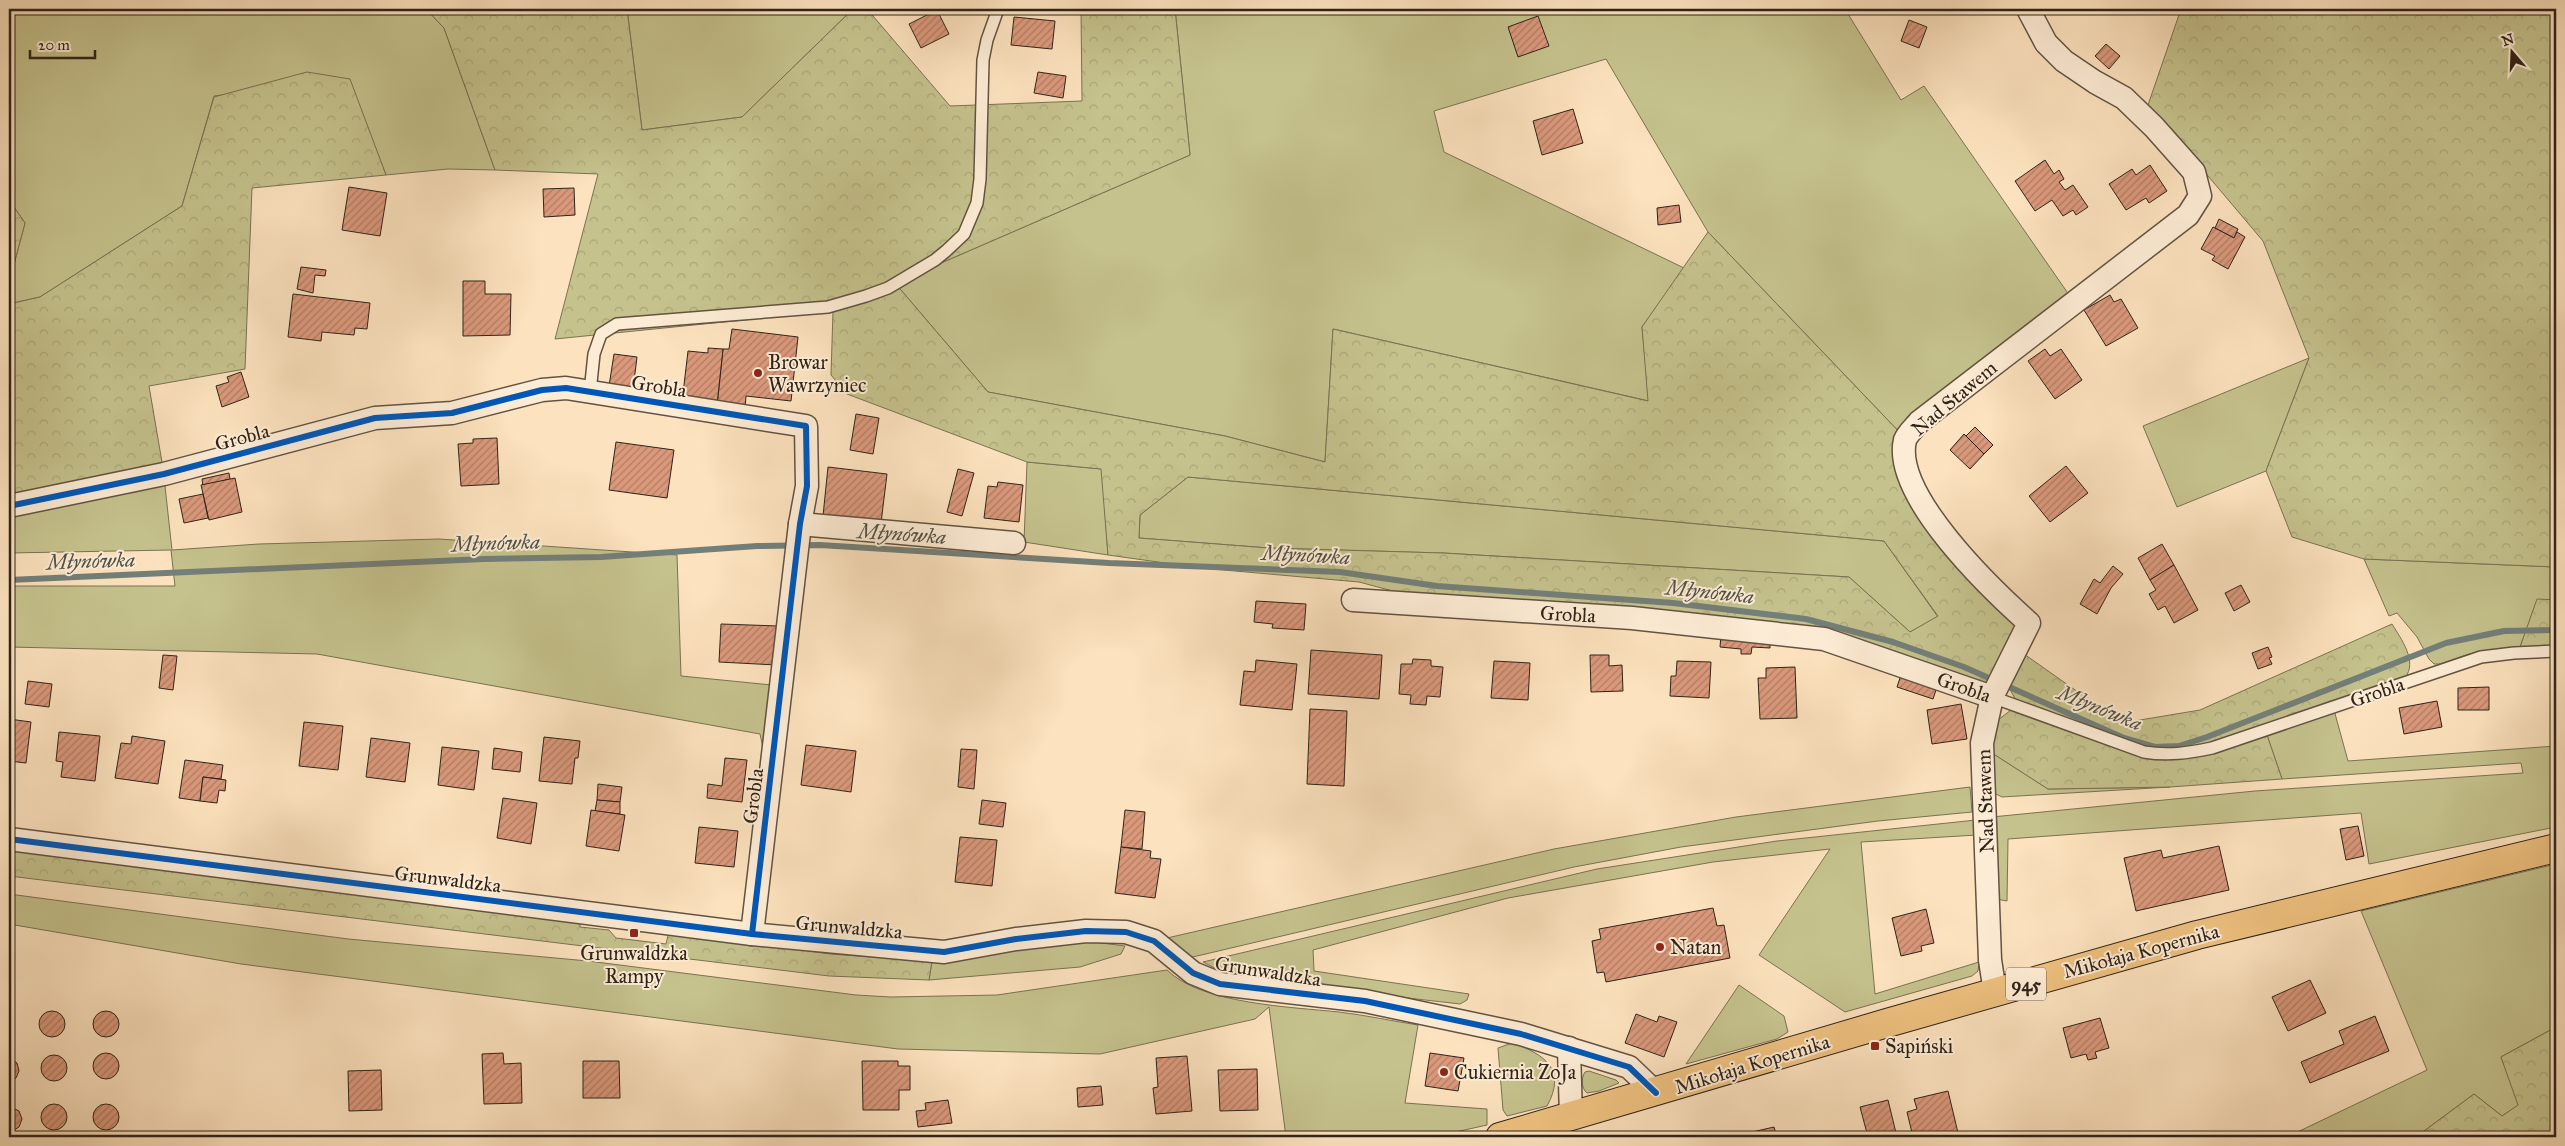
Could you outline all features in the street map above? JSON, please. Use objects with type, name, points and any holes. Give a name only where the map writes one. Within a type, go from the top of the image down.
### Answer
[{"type":"main road","name":"Mikołaja Kopernika","points":[[1500,1137],[2197,935],[2556,848]]},
{"type":"street","name":"Nad Stawem","points":[[1995,992],[1990,960],[1982,743],[1992,697],[2029,622],[1992,590],[1953,547],[1923,502],[1908,471],[1905,460],[1906,438],[1919,422],[2188,215],[2200,196],[2194,172],[2154,127],[2124,98],[2095,82],[2064,61],[2046,43],[2028,9]]},
{"type":"street","name":"Grobla","points":[[9,506],[164,474],[375,418],[452,413],[542,390],[566,388],[806,426],[807,486],[800,524],[752,934]]},
{"type":"street","points":[[800,524],[1014,543]]},
{"type":"street","name":"Grobla","points":[[1353,600],[1632,618],[1824,639],[1992,697]]},
{"type":"street","name":"Grunwaldzka","points":[[9,839],[752,934],[944,952],[1016,939],[1086,931],[1126,932],[1154,941],[1193,973],[1220,984],[1364,1001],[1521,1034],[1628,1067],[1656,1093]]},
{"type":"street","points":[[1569,1048],[1571,1117]]},
{"type":"lane","points":[[590,392],[594,354],[601,334],[611,327],[626,322],[834,305],[888,288],[935,260],[957,242],[970,225],[978,203],[983,60],[987,40],[998,9]]},
{"type":"lane","name":"Grobla","points":[[1992,697],[2144,752],[2163,755],[2182,754],[2212,748],[2481,657],[2514,653],[2556,652]]},
{"type":"green space","points":[[9,9],[426,9],[444,28],[495,170],[448,169],[386,175],[349,79],[214,96],[182,206],[40,297],[9,304],[9,283],[25,223],[9,200]]},
{"type":"green space","points":[[426,9],[627,9],[642,130],[742,117],[853,9],[867,9],[950,106],[1082,101],[1081,9],[1175,9],[1190,155],[895,283],[988,392],[1225,436],[1325,462],[1333,329],[1648,401],[1642,327],[1708,232],[1905,438],[1908,471],[2017,627],[1991,688],[1830,637],[1404,594],[1359,582],[1201,568],[1108,555],[1101,469],[1027,462],[847,394],[831,375],[833,311],[555,339],[598,174],[495,170],[444,28]],"holes":[[[1188,477],[1884,541],[1938,616],[1910,632],[1849,577],[1443,553],[1269,548],[1139,538],[1140,515]]]},
{"type":"green space","points":[[627,9],[853,9],[742,117],[642,130]]},
{"type":"green space","points":[[1175,9],[1845,9],[1901,100],[1924,86],[2074,302],[1905,438],[1708,232],[1606,59],[1434,111],[1444,152],[1684,268],[1642,327],[1649,401],[1333,329],[1325,462],[1225,436],[988,392],[895,283],[1190,155]]},
{"type":"green space","points":[[2181,9],[2556,9],[2556,567],[2364,559],[2292,537],[2266,471],[2309,358],[2263,241],[2148,105]]},
{"type":"green space","points":[[307,72],[350,79],[386,175],[252,188],[245,369],[149,386],[164,474],[9,506],[9,304],[40,297],[182,206],[214,97]]},
{"type":"green space","points":[[9,200],[25,223],[9,283]]},
{"type":"green space","points":[[2309,358],[2266,471],[2177,507],[2143,426]]},
{"type":"green space","points":[[1027,462],[1102,469],[1108,555],[1024,542]]},
{"type":"green space","points":[[164,477],[172,550],[259,544],[439,539],[677,555],[681,676],[782,686],[771,785],[760,734],[317,654],[9,647],[9,586],[175,586],[171,550],[9,553],[9,513]]},
{"type":"green space","points":[[1188,477],[1884,541],[1938,617],[1910,632],[1849,577],[1443,553],[1269,548],[1139,538],[1140,515]]},
{"type":"green space","points":[[2364,559],[2556,567],[2556,600],[2537,600],[2519,650],[2490,650],[2434,664],[2429,659],[2417,637],[2397,613],[2389,616]]},
{"type":"green space","points":[[2537,599],[2556,600],[2556,649],[2519,650]]},
{"type":"green space","points":[[2392,624],[2409,657],[2409,671],[2405,678],[2208,746],[2179,752],[2142,749],[2017,702],[2008,686],[2024,654],[2122,723],[2200,710]]},
{"type":"green space","points":[[2011,710],[2153,759],[2267,735],[2282,779],[2170,787],[2048,789],[1989,751],[1998,720]]},
{"type":"green space","points":[[2334,710],[2348,761],[2556,746],[2556,827],[2369,864],[2361,813],[2008,839],[2007,901],[1996,899],[1992,817],[2255,791],[2523,773],[2521,763],[2282,779],[2267,735]]},
{"type":"green space","points":[[1989,751],[2048,789],[2170,787],[2002,797],[1994,793]]},
{"type":"green space","points":[[1970,787],[1972,812],[1878,821],[1681,847],[1574,867],[1176,961],[1154,941],[1554,849],[1736,817]]},
{"type":"green space","points":[[1976,820],[1977,835],[1861,842],[1875,994],[1979,962],[1978,971],[1972,976],[1845,1012],[1759,955],[1830,849],[1713,862],[1508,898],[1313,950],[1314,971],[1469,994],[1467,1000],[1460,1004],[1234,978],[1203,962],[1597,869],[1777,841]]},
{"type":"green space","points":[[9,848],[580,920],[580,927],[609,930],[616,938],[666,944],[669,931],[830,954],[932,961],[929,980],[829,976],[9,876]]},
{"type":"green space","points":[[2556,864],[2556,1027],[2501,1057],[2519,1105],[2502,1116],[2474,1094],[2416,1137],[2287,1137],[2427,1070],[2361,911]]},
{"type":"green space","points":[[9,894],[348,939],[588,961],[856,995],[891,997],[997,995],[1167,970],[1182,981],[1224,997],[1248,1002],[1349,1013],[1418,1025],[1405,1103],[1487,1109],[1487,1125],[1433,1137],[1286,1137],[1269,1007],[1255,1019],[1100,1054],[898,1049],[241,964],[9,924]]},
{"type":"green space","points":[[1094,942],[1125,946],[1121,954],[1080,967],[929,980],[932,961],[948,961],[1060,944]]},
{"type":"green space","points":[[1739,985],[1784,1016],[1788,1032],[1777,1039],[1686,1064]]},
{"type":"green space","points":[[2556,1027],[2556,1137],[2416,1137],[2474,1094],[2502,1116],[2518,1105],[2501,1057]]},
{"type":"green space","points":[[1512,1043],[1524,1047],[1543,1058],[1553,1073],[1555,1083],[1547,1106],[1507,1116],[1503,1110],[1498,1048]]},
{"type":"green space","points":[[1589,1071],[1616,1080],[1619,1083],[1599,1091],[1587,1093],[1582,1080],[1585,1072]]},
{"type":"building","points":[[937,10],[949,34],[921,48],[909,24]]},
{"type":"building","points":[[1538,16],[1549,46],[1518,57],[1508,27]]},
{"type":"building","points":[[1014,17],[1055,21],[1052,49],[1011,45]]},
{"type":"building","points":[[1909,20],[1927,27],[1919,48],[1901,41]]},
{"type":"building","points":[[2106,44],[2120,56],[2109,69],[2095,56]]},
{"type":"building","points":[[1038,72],[1066,76],[1063,98],[1034,93]]},
{"type":"building","points":[[1573,109],[1583,143],[1542,155],[1533,121]]},
{"type":"building","points":[[2045,160],[2054,174],[2059,170],[2064,179],[2059,182],[2065,190],[2073,185],[2088,207],[2076,215],[2073,210],[2063,216],[2052,200],[2035,211],[2015,181]]},
{"type":"building","points":[[2150,165],[2167,191],[2149,203],[2146,198],[2126,210],[2109,184],[2132,169],[2136,175]]},
{"type":"building","points":[[349,187],[387,193],[380,236],[342,230]]},
{"type":"building","points":[[574,188],[575,215],[544,217],[543,189]]},
{"type":"building","points":[[1679,205],[1681,222],[1658,225],[1657,208]]},
{"type":"building","points":[[2219,219],[2238,229],[2234,238],[2215,228]]},
{"type":"building","points":[[2213,227],[2234,238],[2237,232],[2245,237],[2228,269],[2212,260],[2215,256],[2201,249]]},
{"type":"building","points":[[301,267],[326,270],[325,276],[315,275],[313,293],[297,289]]},
{"type":"building","points":[[463,281],[485,281],[485,294],[511,294],[510,335],[463,336]]},
{"type":"building","points":[[293,294],[370,303],[367,329],[355,328],[354,335],[322,332],[321,341],[288,337]]},
{"type":"building","points":[[2110,295],[2114,302],[2121,299],[2138,328],[2106,346],[2084,310]]},
{"type":"building","name":"Browar Wawrzyniec","points":[[732,329],[798,337],[791,401],[746,396],[745,408],[717,405],[723,349],[729,349]]},
{"type":"building","points":[[708,348],[723,349],[717,405],[682,402],[688,351],[708,353]]},
{"type":"building","points":[[2045,349],[2050,356],[2061,349],[2082,380],[2055,399],[2028,361]]},
{"type":"building","points":[[614,354],[637,357],[633,389],[609,386]]},
{"type":"building","points":[[241,372],[249,397],[222,407],[216,386],[229,382],[227,377]]},
{"type":"building","points":[[856,414],[879,418],[873,454],[850,450]]},
{"type":"building","points":[[1975,427],[1993,445],[1984,454],[1966,436]]},
{"type":"building","points":[[1964,434],[1984,454],[1970,469],[1950,450]]},
{"type":"building","points":[[497,438],[499,484],[461,486],[458,444],[473,443],[473,439]]},
{"type":"building","points":[[616,442],[674,450],[667,498],[609,490]]},
{"type":"building","points":[[2066,466],[2088,493],[2050,522],[2029,496]]},
{"type":"building","points":[[828,467],[887,474],[881,523],[823,516]]},
{"type":"building","points":[[958,469],[974,473],[962,516],[947,512]]},
{"type":"building","points":[[229,473],[230,479],[203,486],[202,479]]},
{"type":"building","points":[[235,478],[242,512],[209,520],[201,485]]},
{"type":"building","points":[[998,482],[1023,485],[1019,522],[984,518],[988,486],[997,487]]},
{"type":"building","points":[[203,494],[208,518],[184,523],[179,499]]},
{"type":"building","points":[[2162,544],[2174,565],[2150,580],[2138,558]]},
{"type":"building","points":[[2174,565],[2198,610],[2174,623],[2165,606],[2158,610],[2149,594],[2156,590],[2150,580]]},
{"type":"building","points":[[2113,566],[2123,574],[2111,588],[2097,614],[2080,604],[2094,579],[2100,583]]},
{"type":"building","points":[[2241,585],[2250,602],[2234,611],[2225,593]]},
{"type":"building","points":[[1256,601],[1306,604],[1304,630],[1272,628],[1273,624],[1254,622]]},
{"type":"building","points":[[721,624],[778,626],[776,665],[719,662]]},
{"type":"building","points":[[1721,635],[1770,639],[1770,648],[1752,647],[1751,654],[1741,654],[1741,649],[1720,647]]},
{"type":"building","points":[[2268,647],[2272,657],[2269,658],[2272,664],[2258,669],[2252,653]]},
{"type":"building","points":[[1311,650],[1382,655],[1379,699],[1308,694]]},
{"type":"building","points":[[163,655],[177,656],[173,690],[159,688]]},
{"type":"building","points":[[1590,655],[1609,655],[1609,666],[1622,665],[1623,691],[1591,692]]},
{"type":"building","points":[[1413,659],[1431,660],[1431,666],[1443,667],[1440,697],[1427,696],[1426,705],[1410,704],[1411,695],[1399,694],[1401,664],[1412,664]]},
{"type":"building","points":[[1256,660],[1297,664],[1292,710],[1240,705],[1244,671],[1255,672]]},
{"type":"building","points":[[1494,661],[1530,663],[1528,700],[1491,698]]},
{"type":"building","points":[[1677,661],[1711,662],[1709,698],[1670,696],[1671,676],[1676,676]]},
{"type":"building","points":[[1795,667],[1797,718],[1760,719],[1758,678],[1766,678],[1766,668]]},
{"type":"building","points":[[1902,672],[1938,684],[1933,699],[1897,687]]},
{"type":"building","points":[[28,681],[52,684],[49,707],[25,704]]},
{"type":"building","points":[[2489,687],[2489,710],[2458,710],[2458,688]]},
{"type":"building","points":[[2437,701],[2442,727],[2404,734],[2399,708]]},
{"type":"building","points":[[1961,704],[1967,739],[1932,744],[1927,710]]},
{"type":"building","points":[[1310,709],[1347,711],[1344,786],[1307,784]]},
{"type":"building","points":[[9,719],[31,722],[26,763],[9,761]]},
{"type":"building","points":[[304,722],[343,726],[338,770],[299,766]]},
{"type":"building","points":[[59,732],[100,736],[95,781],[61,777],[63,762],[56,761]]},
{"type":"building","points":[[132,736],[165,741],[158,784],[115,778],[121,743],[131,744]]},
{"type":"building","points":[[544,737],[580,741],[578,758],[575,758],[572,784],[539,781]]},
{"type":"building","points":[[371,738],[410,743],[405,782],[366,777]]},
{"type":"building","points":[[806,745],[856,751],[851,792],[801,785]]},
{"type":"building","points":[[442,747],[479,751],[474,790],[438,785]]},
{"type":"building","points":[[494,748],[522,752],[520,772],[492,769]]},
{"type":"building","points":[[961,749],[977,750],[974,789],[958,787]]},
{"type":"building","points":[[725,758],[747,760],[742,802],[707,798],[708,784],[722,786]]},
{"type":"building","points":[[185,760],[223,765],[221,779],[203,777],[200,801],[179,798]]},
{"type":"building","points":[[203,777],[226,780],[225,791],[219,790],[217,803],[200,801]]},
{"type":"building","points":[[598,784],[622,787],[620,802],[597,800]]},
{"type":"building","points":[[503,798],[537,803],[531,844],[497,838]]},
{"type":"building","points":[[597,800],[620,802],[620,814],[595,811]]},
{"type":"building","points":[[982,800],[1006,803],[1003,827],[979,824]]},
{"type":"building","points":[[591,810],[625,815],[619,851],[586,846]]},
{"type":"building","points":[[1125,810],[1145,812],[1142,849],[1121,847]]},
{"type":"building","points":[[2358,826],[2364,856],[2346,860],[2340,829]]},
{"type":"building","points":[[699,827],[738,831],[734,867],[695,863]]},
{"type":"building","points":[[960,837],[997,840],[992,886],[955,882]]},
{"type":"building","points":[[2219,846],[2229,890],[2136,911],[2124,858],[2161,850],[2163,858]]},
{"type":"building","points":[[1121,847],[1151,851],[1150,858],[1161,859],[1155,898],[1115,893]]},
{"type":"building","name":"Natan","points":[[1713,908],[1717,926],[1724,925],[1730,958],[1606,982],[1604,972],[1597,973],[1592,941],[1601,939],[1599,929]]},
{"type":"building","points":[[1926,909],[1934,943],[1921,946],[1922,951],[1901,956],[1892,918]]},
{"type":"building","points":[[2310,980],[2326,1013],[2288,1031],[2272,997]]},
{"type":"building","points":[[52,1011],[61,1015],[65,1024],[61,1033],[52,1037],[43,1033],[39,1024],[43,1015]]},
{"type":"building","points":[[106,1011],[115,1015],[119,1024],[115,1033],[106,1037],[97,1033],[93,1024],[97,1015]]},
{"type":"building","points":[[1636,1014],[1657,1022],[1659,1016],[1677,1022],[1664,1057],[1625,1043]]},
{"type":"building","points":[[2375,1016],[2389,1051],[2310,1083],[2301,1062],[2344,1044],[2339,1031]]},
{"type":"building","points":[[2100,1018],[2109,1048],[2095,1052],[2097,1058],[2088,1060],[2086,1054],[2071,1058],[2063,1028]]},
{"type":"building","points":[[106,1053],[115,1057],[119,1066],[115,1075],[106,1079],[97,1075],[93,1066],[97,1057]]},
{"type":"building","points":[[503,1053],[504,1064],[521,1063],[522,1103],[484,1104],[482,1054]]},
{"type":"building","name":"Cukiernia ZoJa","points":[[1430,1053],[1464,1058],[1458,1091],[1425,1086]]},
{"type":"building","points":[[54,1055],[63,1059],[67,1068],[63,1077],[54,1081],[45,1077],[41,1068],[45,1059]]},
{"type":"building","points":[[1187,1056],[1192,1111],[1156,1114],[1153,1088],[1158,1087],[1156,1058]]},
{"type":"building","points":[[9,1057],[17,1063],[19,1071],[16,1078],[9,1083]]},
{"type":"building","points":[[583,1061],[619,1061],[620,1098],[583,1098]]},
{"type":"building","points":[[862,1061],[898,1061],[898,1066],[910,1066],[910,1090],[899,1090],[899,1110],[863,1110]]},
{"type":"building","points":[[1257,1069],[1258,1110],[1220,1111],[1218,1070]]},
{"type":"building","points":[[381,1070],[382,1110],[349,1111],[348,1071]]},
{"type":"building","points":[[1101,1086],[1103,1105],[1078,1107],[1077,1088]]},
{"type":"building","points":[[1948,1091],[1959,1137],[1913,1137],[1907,1112],[1917,1109],[1914,1099]]},
{"type":"building","points":[[948,1100],[952,1123],[918,1127],[916,1111],[926,1110],[925,1103]]},
{"type":"building","points":[[1888,1100],[1897,1137],[1868,1137],[1860,1107]]},
{"type":"building","points":[[54,1104],[63,1108],[67,1117],[63,1126],[54,1130],[45,1126],[41,1117],[45,1108]]},
{"type":"building","points":[[106,1104],[115,1108],[119,1117],[115,1126],[106,1130],[97,1126],[93,1117],[97,1108]]},
{"type":"building","points":[[9,1106],[19,1111],[22,1119],[19,1127],[9,1133]]},
{"type":"building","points":[[1774,1127],[1777,1137],[1740,1137],[1739,1135]]},
{"type":"building","points":[[383,1133],[383,1137],[351,1137],[351,1135]]},
{"type":"waterway","name":"Młynówka","points":[[9,580],[484,559],[601,557],[757,546],[820,545],[1109,563],[1340,572],[1437,586],[1673,603],[1806,619],[1893,642],[1964,667],[2124,738],[2155,747],[2179,746],[2207,737],[2446,643],[2504,631],[2556,630]]},
{"type":"cycle path","points":[[9,506],[164,474],[375,418],[452,413],[542,390],[566,388],[806,426],[807,486],[800,524],[752,934]]},
{"type":"cycle path","points":[[9,839],[752,934],[944,952],[1016,939],[1086,931],[1126,932],[1154,941],[1193,973],[1220,984],[1365,1001],[1521,1034],[1629,1067],[1656,1093]]},
{"type":"place","name":"Browar Wawrzyniec","points":[[758,373]]},
{"type":"place","name":"Grunwaldzka Rampy","points":[[634,933]]},
{"type":"place","name":"Natan","points":[[1660,947]]},
{"type":"place","name":"Sapiński","points":[[1875,1046]]},
{"type":"place","name":"Cukiernia ZoJa","points":[[1444,1072]]}]
